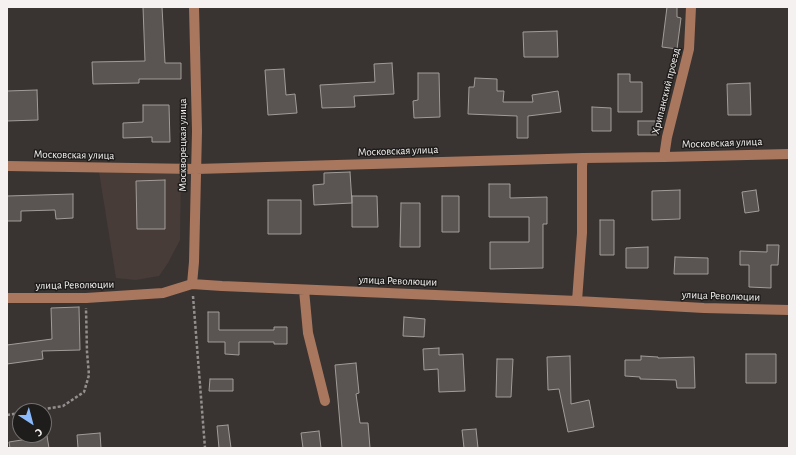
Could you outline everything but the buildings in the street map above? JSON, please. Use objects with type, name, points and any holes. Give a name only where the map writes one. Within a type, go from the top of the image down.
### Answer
[{"type":"street","name":"Москворецкая улица","points":[[192,284],[194,262],[197,131],[194,7]]},
{"type":"street","name":"Хрипанский проезд","points":[[664,157],[667,137],[689,49],[691,7]]},
{"type":"street","name":"Московская улица","points":[[7,166],[196,168],[789,154]]},
{"type":"street","points":[[577,301],[582,233],[583,158]]},
{"type":"street","name":"улица Революции","points":[[7,298],[86,298],[163,293],[192,284],[704,308],[789,310]]},
{"type":"street","points":[[304,290],[308,333],[324,401]]},
{"type":"path","points":[[192,284],[205,448]]},
{"type":"path","points":[[52,408],[63,406],[84,392],[89,375],[86,298]]},
{"type":"shaded area","points":[[99,172],[181,173],[180,240],[168,263],[159,276],[136,280],[116,278]]}]
